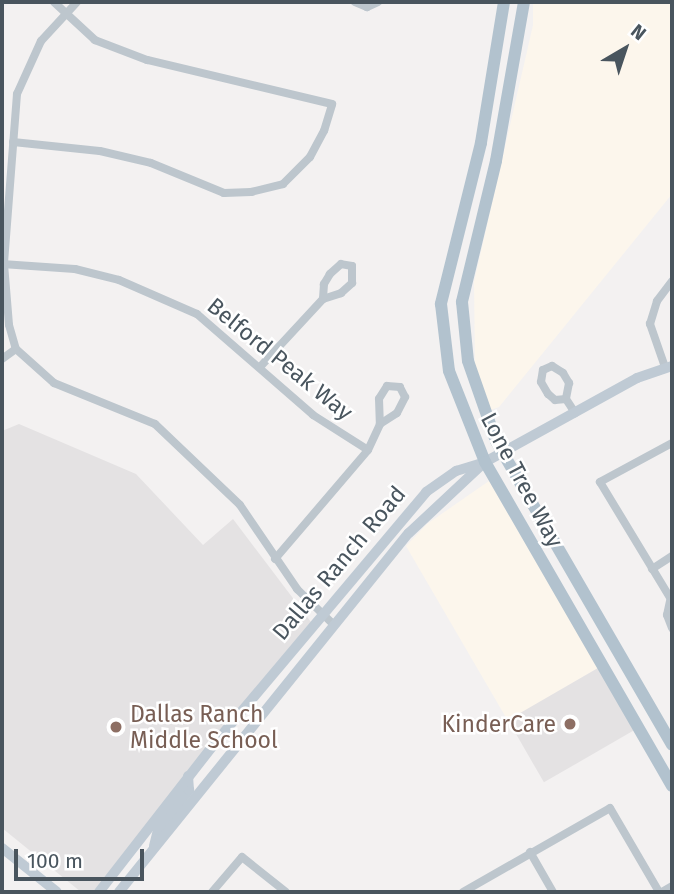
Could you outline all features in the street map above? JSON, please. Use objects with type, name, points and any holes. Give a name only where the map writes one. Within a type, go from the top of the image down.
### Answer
[{"type":"main road","name":"Lone Tree Way","points":[[504,2],[481,143],[441,304],[449,371],[485,462],[672,786]]},
{"type":"main road","name":"Lone Tree Way","points":[[524,2],[498,148],[462,302],[468,361],[480,403],[503,452],[672,745]]},
{"type":"main road","points":[[600,662],[609,660],[619,668],[648,716],[660,723]]},
{"type":"street","points":[[13,142],[100,151],[151,163],[224,193],[251,192],[283,184],[310,157],[332,104],[147,60],[95,40],[54,2]]},
{"type":"street","points":[[77,2],[41,41],[17,94],[3,264],[9,325],[16,349],[54,383],[155,424],[240,505],[275,559],[332,624]]},
{"type":"street","points":[[355,2],[367,7],[378,2]]},
{"type":"street","name":"Belford Peak Way","points":[[3,264],[75,269],[119,280],[197,314],[313,415],[368,450]]},
{"type":"street","points":[[260,367],[323,299],[341,293],[352,283],[352,266],[341,264],[330,274],[324,285],[323,299]]},
{"type":"street","points":[[485,462],[668,367],[650,324],[657,301],[672,281]]},
{"type":"street","points":[[2,359],[16,349]]},
{"type":"street","points":[[275,559],[368,450],[380,424],[379,399],[387,386],[400,387],[405,397],[397,413],[380,424]]},
{"type":"street","points":[[566,399],[575,413]]},
{"type":"street","points":[[672,443],[600,482],[671,601],[667,615],[672,628]]},
{"type":"street","name":"Dallas Ranch Road","points":[[99,892],[188,776],[426,492],[456,471],[485,462]]},
{"type":"street","name":"Dallas Ranch Road","points":[[119,892],[332,624],[409,533],[485,462]]},
{"type":"street","points":[[652,569],[672,556]]},
{"type":"street","points":[[151,854],[158,830],[189,790],[188,776]]},
{"type":"street","points":[[463,892],[610,808],[661,892],[672,887]]},
{"type":"street","points":[[2,848],[57,892]]},
{"type":"street","points":[[530,852],[553,892]]},
{"type":"street","points":[[212,892],[242,857],[286,892]]},
{"type":"shaded area","points":[[533,2],[672,2],[672,194],[499,407],[488,411],[475,366],[474,282],[533,25]]},
{"type":"shaded area","name":"Dallas Ranch Middle School","points":[[19,424],[136,474],[203,545],[233,519],[314,626],[94,892],[81,892],[2,828],[2,431]]},
{"type":"shaded area","points":[[489,481],[598,668],[508,721],[406,546],[427,524]]},
{"type":"shaded area","name":"KinderCare","points":[[598,668],[634,730],[544,782],[508,720]]},
{"type":"place","name":"KinderCare","points":[[570,724]]},
{"type":"place","name":"Dallas Ranch Middle School","points":[[116,727]]}]
